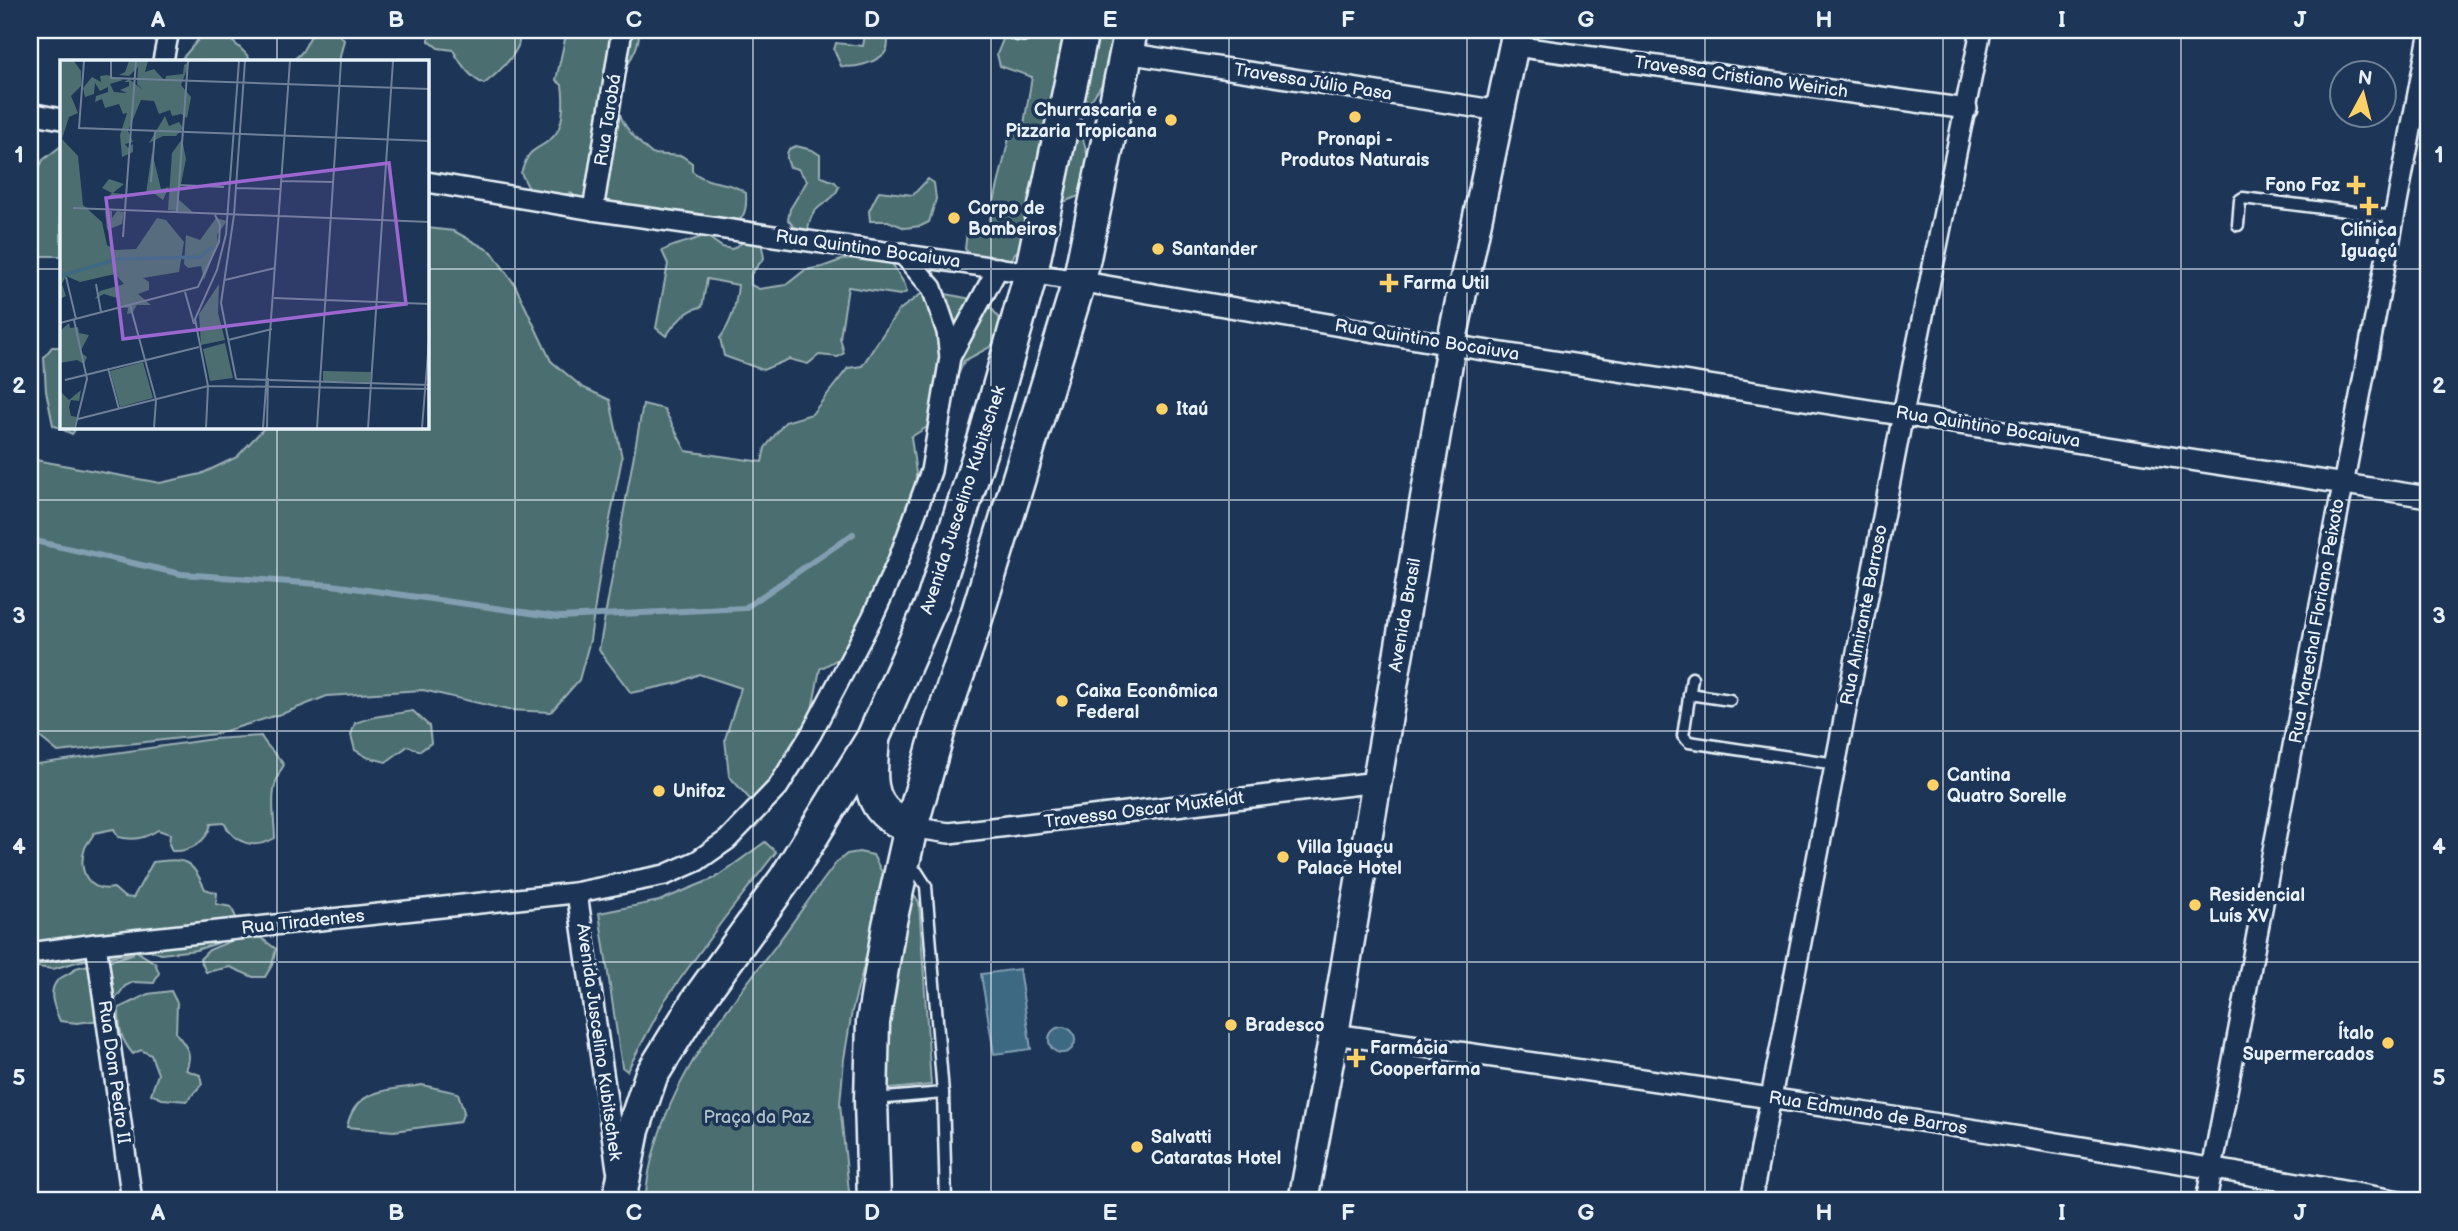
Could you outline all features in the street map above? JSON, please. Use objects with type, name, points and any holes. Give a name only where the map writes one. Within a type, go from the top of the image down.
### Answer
[{"type":"main road","name":"Avenida Juscelino Kubitschek","points":[[621,1196],[633,1130],[651,1076],[698,1000],[786,878],[873,738],[933,601],[985,437],[1031,273],[1082,30]]},
{"type":"main road","points":[[874,1201],[873,1022],[902,863],[939,729],[970,638],[1079,282],[1129,41]]},
{"type":"main road","points":[[873,738],[870,777],[877,801],[890,817],[911,827]]},
{"type":"street","points":[[163,60],[169,30]]},
{"type":"street","name":"Rua Tarobá","points":[[593,210],[622,30]]},
{"type":"street","name":"Rua Almirante Barroso","points":[[1751,1201],[1903,414],[1981,30]]},
{"type":"street","name":"Travessa Cristiano Weirich","points":[[1516,38],[1967,109]]},
{"type":"street","name":"Avenida Brasil","points":[[1303,1201],[1451,345],[1516,38]]},
{"type":"street","name":"Travessa Júlio Pasa","points":[[1129,41],[1500,111]]},
{"type":"street","name":"Rua Marechal Floriano Peixoto","points":[[2206,1201],[2428,41]]},
{"type":"street","points":[[30,113],[60,119]]},
{"type":"street","name":"Rua Quintino Bocaiuva","points":[[429,182],[593,210],[1031,273],[1451,345],[2428,497]]},
{"type":"street","points":[[902,253],[932,288],[947,332],[950,357]]},
{"type":"street","points":[[950,357],[998,268]]},
{"type":"street","name":"Rua Tiradentes","points":[[30,953],[578,893],[665,875],[697,861],[727,840],[778,787],[828,705],[857,650],[898,561],[931,471],[950,357]]},
{"type":"street","name":"Travessa Oscar Muxfeldt","points":[[911,827],[949,833],[1377,782]]},
{"type":"street","name":"Avenida Juscelino Kubitschek","points":[[578,893],[621,1196]]},
{"type":"street","name":"Rua Dom Pedro II","points":[[96,944],[132,1201]]},
{"type":"street","name":"Rua Edmundo de Barros","points":[[1334,1034],[1771,1098],[2212,1168],[2400,1201]]},
{"type":"lane","points":[[2238,225],[2240,200],[2244,198],[2394,217]]},
{"type":"lane","points":[[1692,678],[1683,736],[1689,742],[1836,764]]},
{"type":"lane","points":[[1689,694],[1730,700]]},
{"type":"lane","points":[[902,863],[916,872],[926,886],[943,1093],[946,1201]]},
{"type":"lane","points":[[872,1100],[943,1093]]},
{"type":"green space","points":[[200,30],[224,30],[248,60],[181,60],[198,40]]},
{"type":"green space","points":[[315,30],[337,32],[344,40],[339,60],[292,60],[302,51]]},
{"type":"green space","points":[[429,30],[522,30],[512,57],[484,84],[470,74],[453,50],[438,48],[429,41]]},
{"type":"green space","points":[[567,30],[639,30],[636,48],[619,88],[619,110],[622,119],[634,137],[652,154],[682,156],[692,163],[692,171],[699,176],[733,186],[746,193],[744,213],[736,224],[732,227],[670,220],[647,215],[618,202],[591,205],[578,200],[571,193],[550,199],[528,187],[521,173],[527,158],[552,138],[561,120],[562,85],[556,80]]},
{"type":"green space","points":[[866,30],[882,33],[888,38],[885,52],[864,64],[841,66],[834,50],[836,43],[863,46]]},
{"type":"green space","points":[[1007,30],[1115,30],[1109,58],[1111,71],[1081,115],[1080,128],[1089,161],[1089,192],[1035,209],[1024,219],[1025,247],[1015,253],[1009,264],[977,263],[965,249],[967,231],[989,223],[1010,134],[1023,130],[1032,77],[1000,66],[997,54]]},
{"type":"green space","points":[[796,146],[820,155],[820,176],[835,182],[839,187],[813,214],[808,230],[794,227],[788,220],[790,209],[807,181],[798,169],[790,167],[787,160],[789,149]]},
{"type":"green space","points":[[60,147],[60,256],[30,256],[30,187],[43,160]]},
{"type":"green space","points":[[928,179],[934,183],[936,199],[929,222],[905,228],[888,221],[870,221],[869,211],[879,191],[913,195]]},
{"type":"green space","points":[[429,228],[454,231],[492,252],[515,285],[551,361],[582,387],[610,400],[622,458],[601,565],[590,640],[579,680],[551,712],[508,710],[423,690],[327,696],[287,712],[216,734],[58,752],[30,729],[30,459],[160,483],[201,474],[237,457],[263,429],[429,429]]},
{"type":"green space","points":[[705,235],[722,247],[732,249],[747,240],[761,241],[764,258],[751,274],[751,285],[759,289],[786,285],[805,270],[844,259],[867,256],[890,260],[907,292],[900,295],[848,287],[840,338],[844,353],[838,357],[819,355],[808,364],[789,359],[763,370],[724,356],[720,338],[733,313],[738,285],[707,279],[702,307],[686,314],[666,336],[656,328],[668,264],[662,251]]},
{"type":"green space","points":[[921,294],[946,294],[986,302],[1007,327],[990,347],[964,361],[932,424],[911,437],[916,473],[915,509],[854,650],[820,669],[808,730],[755,805],[729,776],[725,739],[741,688],[699,674],[678,683],[631,693],[599,650],[643,404],[664,409],[686,451],[762,462],[765,448],[785,422],[812,414],[848,368],[862,366],[898,311]]},
{"type":"green space","points":[[52,347],[60,347],[60,428],[53,425],[46,391],[44,357]]},
{"type":"green space","points":[[61,429],[76,429],[72,434]]},
{"type":"green space","points":[[413,711],[429,726],[431,743],[420,751],[408,746],[386,762],[367,757],[355,750],[351,735],[355,723]]},
{"type":"green space","points":[[261,736],[284,765],[274,791],[275,838],[260,844],[246,843],[234,836],[224,823],[211,824],[206,836],[197,845],[172,851],[169,844],[170,834],[158,830],[144,837],[130,839],[118,837],[114,829],[94,833],[83,857],[84,872],[92,884],[105,889],[114,888],[124,897],[133,898],[153,862],[173,860],[186,863],[196,872],[205,889],[217,893],[216,904],[231,907],[241,928],[218,943],[196,950],[161,954],[150,950],[138,952],[155,963],[159,973],[154,983],[133,982],[125,986],[100,1020],[77,1023],[60,1021],[52,996],[57,981],[76,968],[134,953],[80,961],[53,969],[30,966],[30,765],[213,739]]},
{"type":"green space","points":[[765,842],[776,852],[665,1000],[627,1071],[622,1067],[599,913],[659,901],[715,878]]},
{"type":"green space","name":"Praça da Paz","points":[[859,852],[873,855],[885,878],[852,1011],[844,1059],[840,1104],[850,1201],[645,1201],[651,1164],[661,1129],[690,1065],[730,1006],[837,862],[847,854]]},
{"type":"green space","points":[[908,894],[913,894],[919,902],[931,1085],[880,1090],[880,1021]]},
{"type":"green space","points":[[245,935],[261,938],[276,949],[272,965],[265,977],[253,977],[230,967],[206,972],[200,959],[209,950]]},
{"type":"green space","points":[[171,991],[177,1003],[176,1033],[189,1054],[186,1070],[200,1075],[202,1084],[187,1101],[162,1099],[151,1094],[158,1074],[151,1055],[141,1050],[133,1054],[125,1043],[120,1027],[119,1008],[148,994]]},
{"type":"green space","points":[[422,1085],[458,1093],[464,1112],[460,1122],[394,1131],[347,1127],[351,1114],[366,1098],[386,1090]]},
{"type":"water","points":[[1019,969],[1031,1049],[994,1054],[981,974]]},
{"type":"water","points":[[1062,1027],[1071,1031],[1075,1040],[1071,1049],[1062,1053],[1053,1049],[1049,1040],[1053,1031]]},
{"type":"waterway","points":[[30,542],[181,574],[332,585],[559,617],[745,608],[853,534]]},
{"type":"place","name":"Pronapi - Produtos Naturais","points":[[1355,117]]},
{"type":"place","name":"Churrascaria e Pizzaria Tropicana","points":[[1171,120]]},
{"type":"place","name":"Fono Foz","points":[[2356,185]]},
{"type":"place","name":"Clínica Iguaçú","points":[[2369,206]]},
{"type":"place","name":"Corpo de Bombeiros","points":[[954,218]]},
{"type":"place","name":"Santander","points":[[1158,249]]},
{"type":"place","name":"Farma Util","points":[[1389,283]]},
{"type":"place","name":"Itaú","points":[[1162,409]]},
{"type":"place","name":"Caixa Econômica Federal","points":[[1062,701]]},
{"type":"place","name":"Cantina Quatro Sorelle","points":[[1933,785]]},
{"type":"place","name":"Unifoz","points":[[659,791]]},
{"type":"place","name":"Villa Iguaçu Palace Hotel","points":[[1283,857]]},
{"type":"place","name":"Residencial Luís XV","points":[[2195,905]]},
{"type":"place","name":"Bradesco","points":[[1231,1025]]},
{"type":"place","name":"Ítalo Supermercados","points":[[2388,1043]]},
{"type":"place","name":"Farmácia Cooperfarma","points":[[1356,1058]]},
{"type":"place","name":"Salvatti Cataratas Hotel","points":[[1137,1147]]}]
